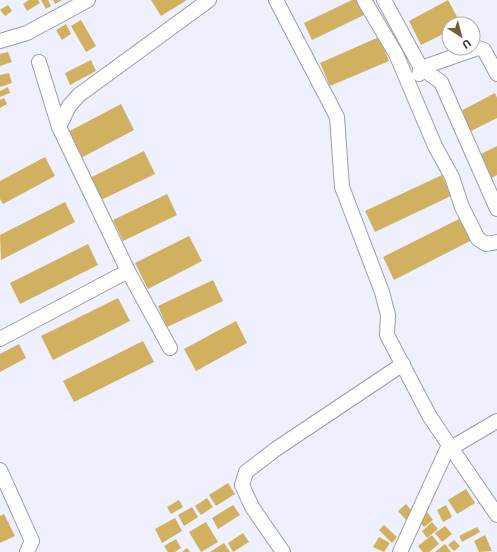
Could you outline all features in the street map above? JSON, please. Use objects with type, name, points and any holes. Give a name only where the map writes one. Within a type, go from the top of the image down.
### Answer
[{"type":"street","points":[[0,42],[27,33],[88,0]]},
{"type":"street","points":[[59,127],[68,106],[79,95],[208,0]]},
{"type":"street","points":[[276,0],[337,117],[342,186],[382,292],[388,315],[387,335],[430,417],[497,515]]},
{"type":"street","points":[[364,0],[396,54],[414,92],[435,146],[452,178],[462,207],[478,239],[486,244],[497,242]]},
{"type":"street","points":[[384,0],[421,68],[441,82],[497,209]]},
{"type":"street","points":[[421,68],[478,48],[484,50],[497,74]]},
{"type":"street","points":[[39,62],[59,127],[128,271],[170,348]]},
{"type":"street","points":[[414,92],[421,68]]},
{"type":"street","points":[[0,339],[128,271]]},
{"type":"street","points":[[283,552],[252,507],[242,485],[246,472],[276,449],[403,364]]},
{"type":"street","points":[[400,552],[450,447],[497,421]]},
{"type":"street","points":[[0,470],[32,541],[27,552]]},
{"type":"building","points":[[29,0],[38,0],[40,3],[27,11],[23,4]]},
{"type":"building","points":[[41,0],[48,0],[51,6],[46,9]]},
{"type":"building","points":[[53,0],[62,0],[55,4]]},
{"type":"building","points":[[151,0],[187,0],[161,16]]},
{"type":"building","points":[[352,0],[357,0],[364,15],[312,40],[304,23]]},
{"type":"building","points":[[448,0],[457,16],[441,16],[441,35],[421,45],[409,21]]},
{"type":"building","points":[[8,5],[12,11],[5,16],[0,10]]},
{"type":"building","points":[[81,20],[96,46],[86,52],[71,26]]},
{"type":"building","points":[[66,24],[71,34],[62,40],[56,30]]},
{"type":"building","points":[[379,37],[389,61],[330,86],[320,63]]},
{"type":"building","points":[[8,52],[12,62],[0,66],[0,54]]},
{"type":"building","points":[[91,60],[96,71],[70,85],[65,73]]},
{"type":"building","points":[[9,73],[12,83],[0,87],[0,75]]},
{"type":"building","points":[[8,87],[10,93],[0,97],[0,91]]},
{"type":"building","points":[[495,93],[497,98],[497,118],[469,132],[459,112]]},
{"type":"building","points":[[4,98],[7,104],[0,108],[0,100]]},
{"type":"building","points":[[121,104],[134,130],[79,159],[66,133]]},
{"type":"building","points":[[497,146],[497,175],[490,179],[479,155]]},
{"type":"building","points":[[144,151],[155,174],[101,200],[90,178]]},
{"type":"building","points":[[45,157],[55,176],[3,204],[0,199],[0,181]]},
{"type":"building","points":[[442,175],[451,196],[375,232],[365,211]]},
{"type":"building","points":[[167,194],[177,215],[123,241],[113,220]]},
{"type":"building","points":[[65,202],[75,222],[1,260],[0,235]]},
{"type":"building","points":[[461,218],[472,240],[394,280],[383,257]]},
{"type":"building","points":[[189,236],[202,261],[148,289],[135,263]]},
{"type":"building","points":[[88,244],[98,265],[20,304],[10,283]]},
{"type":"building","points":[[213,280],[223,301],[167,327],[158,306]]},
{"type":"building","points":[[118,298],[130,321],[53,360],[41,336]]},
{"type":"building","points":[[236,321],[247,343],[196,371],[184,349]]},
{"type":"building","points":[[143,341],[154,362],[74,402],[63,381]]},
{"type":"building","points":[[19,344],[26,358],[0,372],[0,354]]},
{"type":"building","points":[[228,483],[235,494],[216,506],[209,495]]},
{"type":"building","points":[[466,489],[475,503],[457,514],[448,500]]},
{"type":"building","points":[[207,498],[213,507],[201,515],[195,506]]},
{"type":"building","points":[[179,500],[183,507],[171,514],[167,507]]},
{"type":"building","points":[[406,504],[414,514],[406,520],[398,511]]},
{"type":"building","points":[[233,505],[240,515],[218,529],[212,518]]},
{"type":"building","points":[[446,505],[452,517],[443,522],[437,510]]},
{"type":"building","points":[[192,507],[198,517],[184,526],[178,515]]},
{"type":"building","points":[[424,508],[433,520],[424,527],[418,520]]},
{"type":"building","points":[[4,514],[15,536],[0,543],[0,516]]},
{"type":"building","points":[[175,518],[182,531],[162,543],[155,529]]},
{"type":"building","points":[[206,522],[218,542],[201,552],[189,532]]},
{"type":"building","points":[[432,522],[438,529],[427,538],[422,531]]},
{"type":"building","points":[[384,525],[397,537],[392,543],[379,530]]},
{"type":"building","points":[[445,526],[452,534],[442,542],[435,533]]},
{"type":"building","points":[[477,527],[480,532],[462,542],[459,536]]},
{"type":"building","points":[[243,533],[249,542],[233,552],[228,543]]},
{"type":"building","points":[[432,535],[439,544],[429,552],[423,552],[418,546]]},
{"type":"building","points":[[485,535],[492,551],[479,552],[474,541]]},
{"type":"building","points":[[379,537],[390,543],[384,552],[373,547]]},
{"type":"building","points":[[176,539],[181,548],[175,552],[168,552],[164,546]]},
{"type":"building","points":[[454,540],[460,546],[454,551],[448,545]]},
{"type":"building","points":[[224,543],[230,552],[210,552]]},
{"type":"building","points":[[445,544],[451,552],[435,552]]},
{"type":"building","points":[[187,548],[190,552],[182,552]]}]
